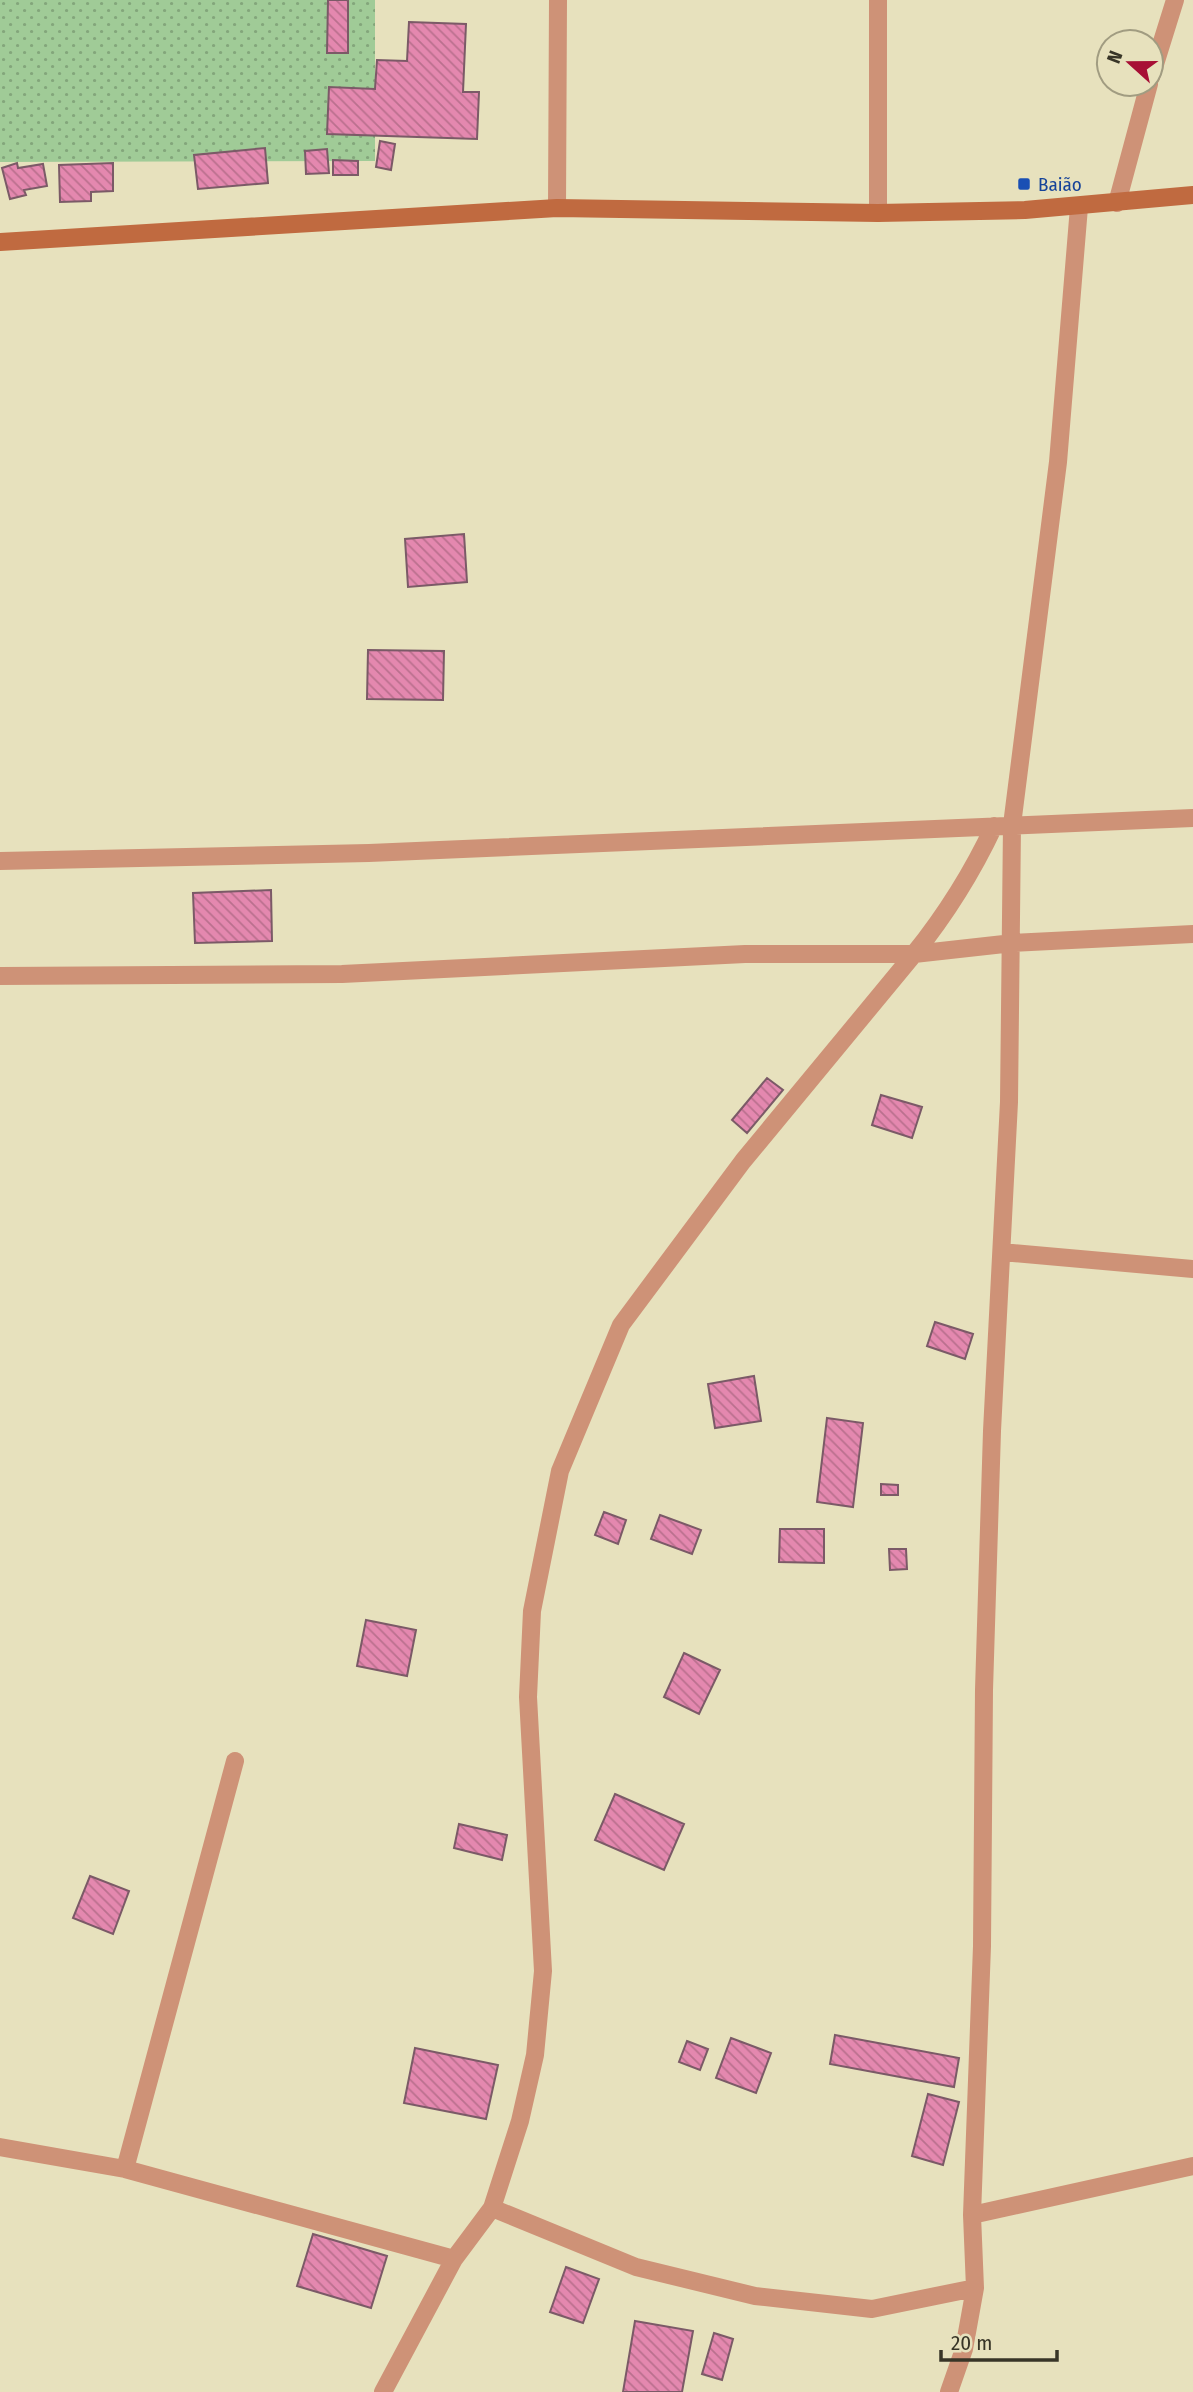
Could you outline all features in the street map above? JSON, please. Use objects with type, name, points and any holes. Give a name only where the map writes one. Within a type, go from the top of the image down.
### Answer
[{"type":"main road","points":[[0,242],[557,208],[878,213],[1079,207],[1193,195]]},
{"type":"street","points":[[557,208],[558,0]]},
{"type":"street","points":[[878,0],[878,213]]},
{"type":"street","points":[[1165,32],[1175,0]]},
{"type":"street","points":[[1117,203],[1145,98]]},
{"type":"street","points":[[950,2392],[964,2349],[975,2288],[972,2215],[982,1946],[989,1513],[1013,943],[1003,825],[1058,462],[1079,207]]},
{"type":"street","points":[[0,861],[369,853],[1193,818]]},
{"type":"street","points":[[383,2392],[454,2259],[492,2208],[520,2120],[536,2043],[543,1970],[528,1697],[532,1611],[560,1471],[621,1325],[743,1161],[951,908],[1003,825]]},
{"type":"street","points":[[0,976],[342,974],[746,954],[914,954],[1013,943],[1193,934]]},
{"type":"street","points":[[1002,1252],[1193,1269]]},
{"type":"street","points":[[125,2169],[235,1761]]},
{"type":"street","points":[[0,2147],[125,2169],[454,2259]]},
{"type":"street","points":[[972,2215],[1193,2166]]},
{"type":"street","points":[[492,2208],[636,2267],[755,2296],[872,2309],[975,2288]]},
{"type":"green space","points":[[0,0],[375,0],[375,161],[0,162]]},
{"type":"building","points":[[328,0],[348,0],[348,53],[327,53]]},
{"type":"building","points":[[409,22],[466,24],[463,92],[479,92],[477,139],[327,134],[329,87],[375,89],[377,60],[407,61]]},
{"type":"building","points":[[380,141],[395,144],[391,170],[376,167]]},
{"type":"building","points":[[265,148],[268,183],[198,189],[194,155]]},
{"type":"building","points":[[327,149],[329,173],[306,174],[305,151]]},
{"type":"building","points":[[333,160],[358,161],[358,175],[333,175]]},
{"type":"building","points":[[17,163],[18,168],[43,164],[47,186],[24,190],[26,195],[10,199],[2,168]]},
{"type":"building","points":[[113,163],[113,191],[91,192],[91,201],[60,202],[59,165]]},
{"type":"building","points":[[464,534],[467,582],[408,587],[405,539]]},
{"type":"building","points":[[368,650],[444,651],[443,700],[367,699]]},
{"type":"building","points":[[271,890],[272,941],[195,943],[193,893]]},
{"type":"building","points":[[767,1078],[783,1090],[747,1133],[732,1120]]},
{"type":"building","points":[[881,1095],[922,1107],[912,1138],[872,1125]]},
{"type":"building","points":[[935,1322],[973,1334],[965,1359],[927,1346]]},
{"type":"building","points":[[754,1376],[761,1421],[715,1428],[708,1384]]},
{"type":"building","points":[[827,1418],[863,1423],[853,1507],[817,1502]]},
{"type":"building","points":[[881,1484],[898,1485],[898,1495],[881,1495]]},
{"type":"building","points":[[604,1512],[626,1520],[618,1544],[595,1535]]},
{"type":"building","points":[[660,1515],[701,1530],[692,1554],[651,1539]]},
{"type":"building","points":[[780,1529],[824,1529],[824,1563],[779,1562]]},
{"type":"building","points":[[889,1549],[906,1549],[907,1569],[890,1570]]},
{"type":"building","points":[[366,1620],[416,1630],[407,1676],[357,1666]]},
{"type":"building","points":[[684,1653],[720,1670],[699,1714],[664,1697]]},
{"type":"building","points":[[615,1794],[684,1824],[664,1870],[595,1840]]},
{"type":"building","points":[[459,1824],[507,1835],[502,1860],[454,1848]]},
{"type":"building","points":[[90,1876],[129,1891],[113,1934],[73,1918]]},
{"type":"building","points":[[835,2035],[959,2058],[954,2087],[830,2064]]},
{"type":"building","points":[[731,2038],[771,2053],[756,2093],[716,2078]]},
{"type":"building","points":[[687,2041],[708,2049],[700,2070],[679,2062]]},
{"type":"building","points":[[415,2048],[498,2065],[486,2119],[404,2103]]},
{"type":"building","points":[[928,2094],[959,2102],[943,2165],[912,2156]]},
{"type":"building","points":[[313,2234],[387,2256],[371,2308],[297,2286]]},
{"type":"building","points":[[566,2267],[599,2279],[583,2323],[550,2312]]},
{"type":"building","points":[[635,2321],[693,2331],[682,2392],[623,2392]]},
{"type":"building","points":[[714,2333],[733,2339],[722,2380],[702,2374]]},
{"type":"place","name":"Baião","points":[[1024,184]]}]
